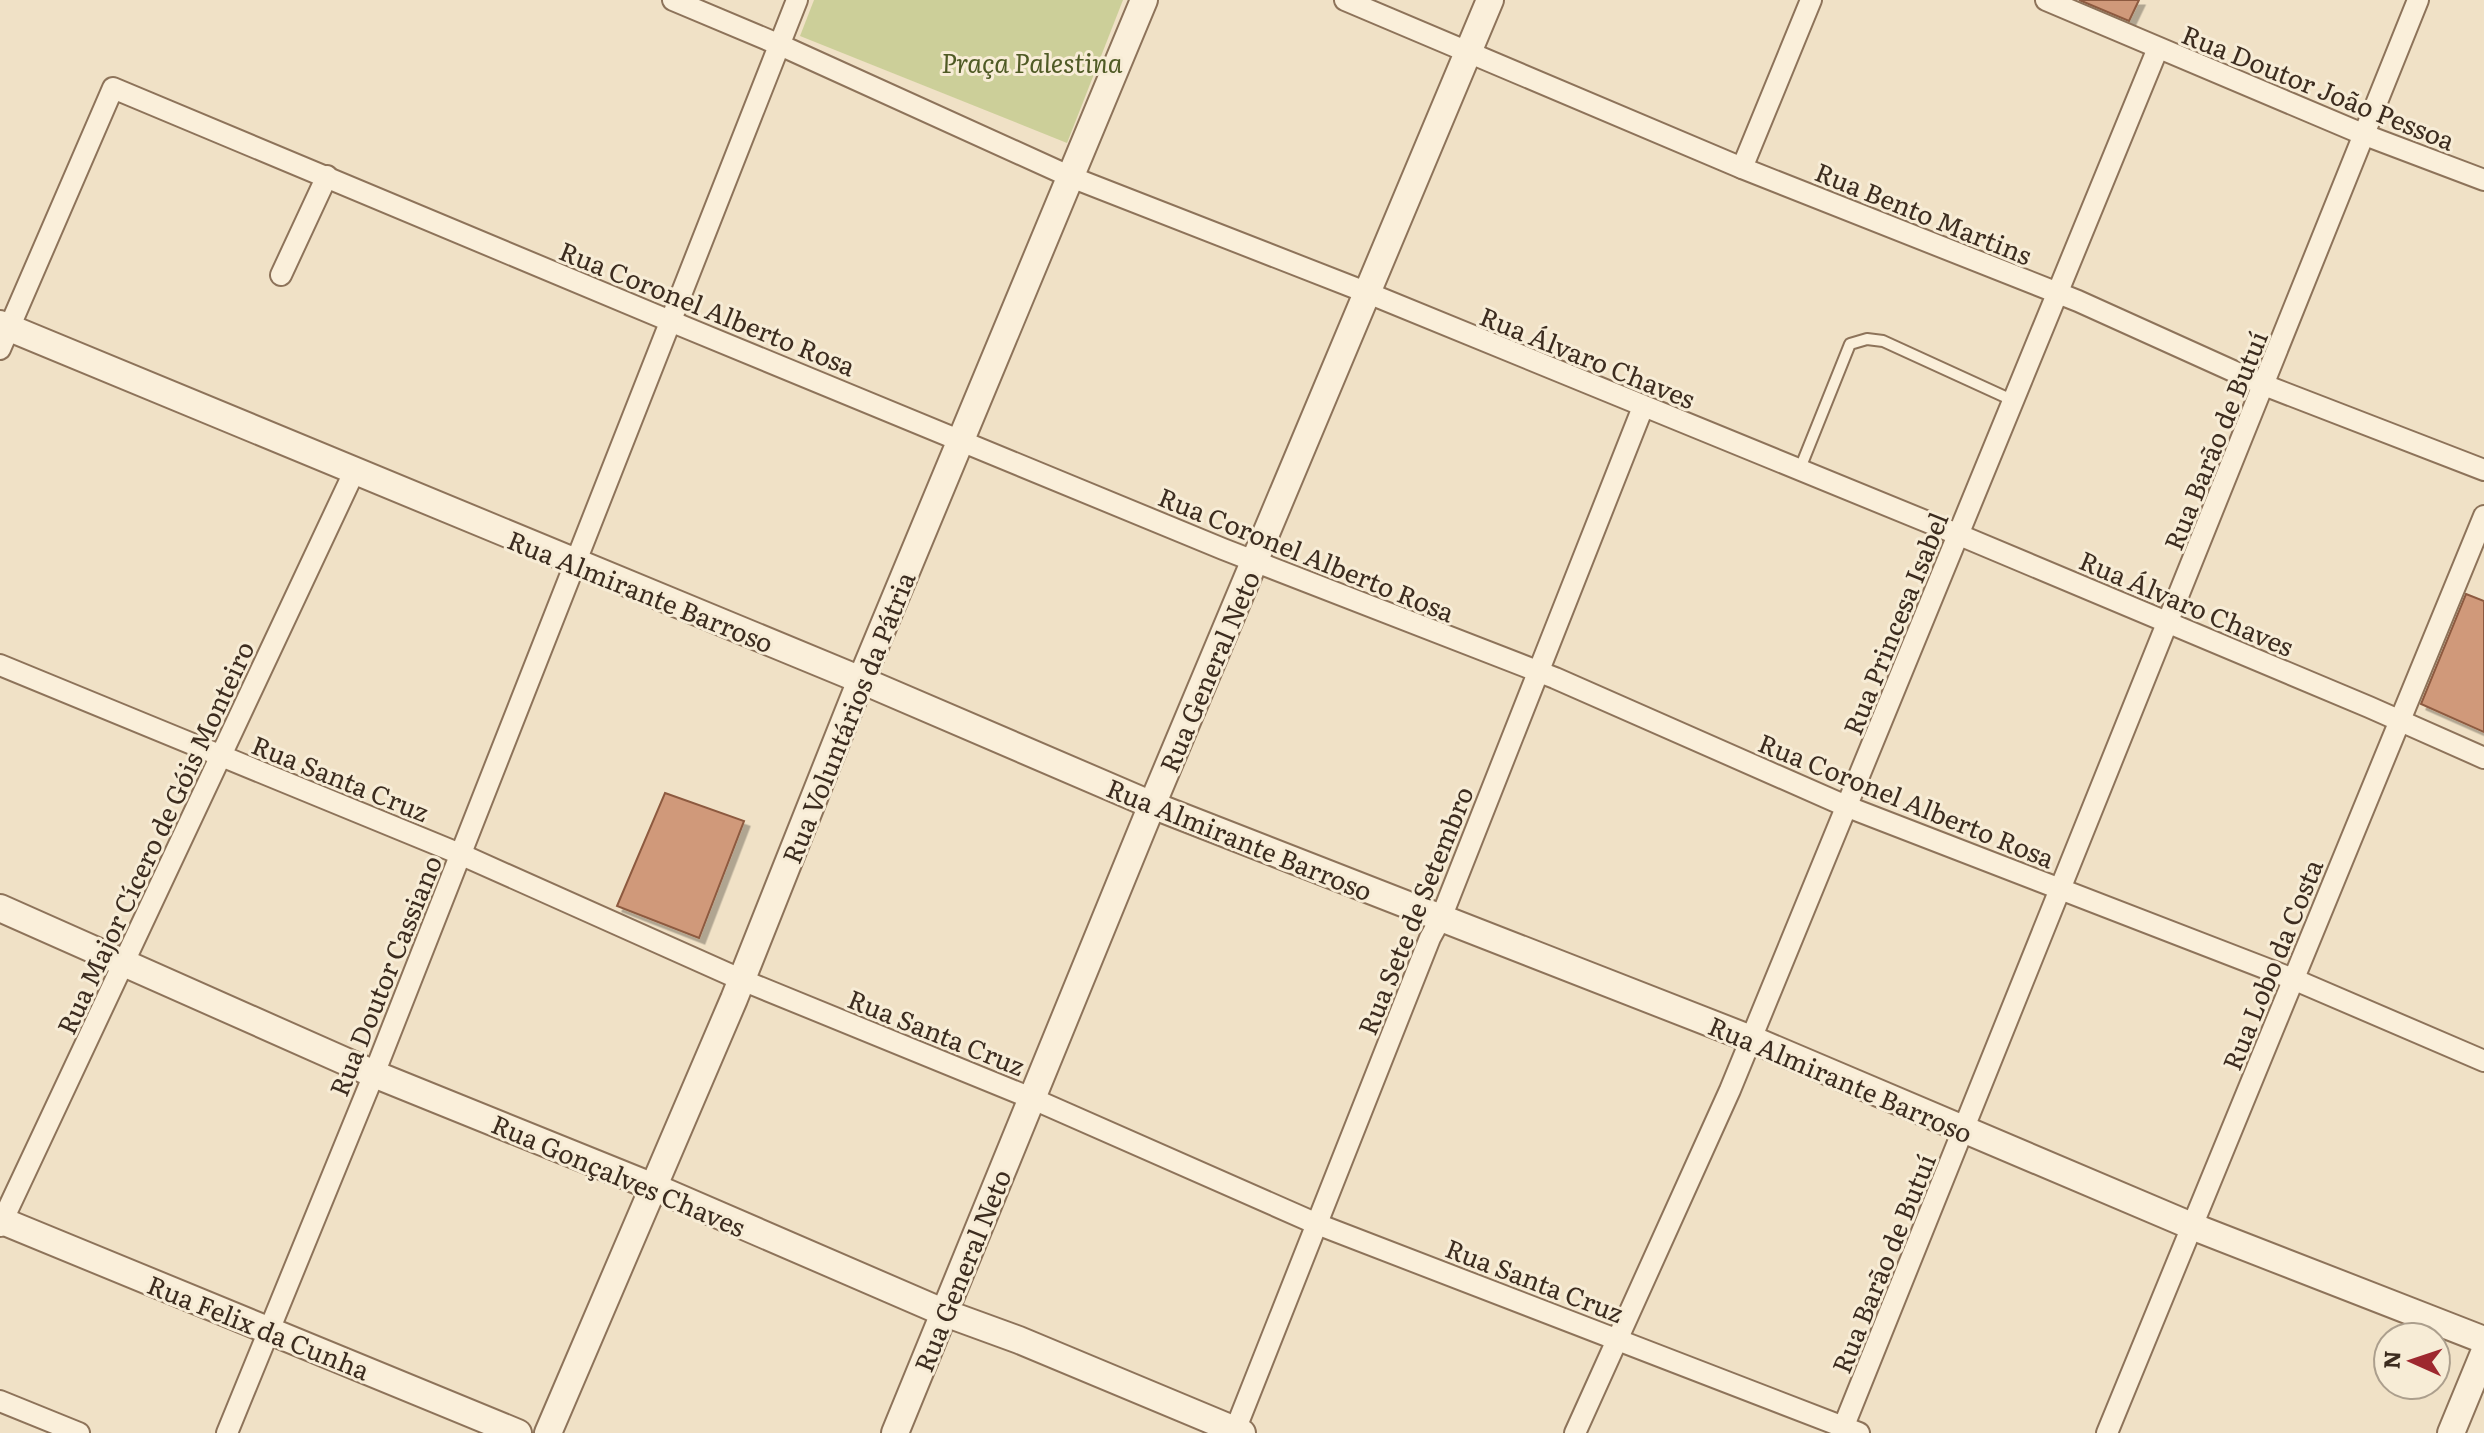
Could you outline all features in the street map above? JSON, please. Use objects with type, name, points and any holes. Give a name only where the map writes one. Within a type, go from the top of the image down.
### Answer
[{"type":"street","name":"Rua Álvaro Chaves","points":[[673,0],[1071,177],[1368,293],[1957,534],[2484,758]]},
{"type":"street","name":"Rua Doutor Cassiano","points":[[227,1433],[374,1074],[797,0]]},
{"type":"street","name":"Rua Voluntários da Pátria","points":[[548,1433],[656,1188],[861,680],[1144,0]]},
{"type":"street","name":"Rua Bento Martins","points":[[1345,0],[1370,5],[1468,51],[1742,168],[2056,293],[2264,385],[2484,470]]},
{"type":"street","name":"Rua General Neto","points":[[895,1433],[1152,805],[1490,0]]},
{"type":"street","points":[[1742,168],[1811,0]]},
{"type":"street","name":"Rua Doutor João Pessoa","points":[[2046,0],[2365,135],[2484,180]]},
{"type":"street","name":"Rua Barão de Butuí","points":[[1848,1431],[2058,889],[2169,623],[2418,0]]},
{"type":"street","name":"Rua Princesa Isabel","points":[[1575,1433],[1751,1039],[2158,48]]},
{"type":"street","name":"Rua Coronel Alberto Rosa","points":[[3,334],[113,88],[1254,561],[1537,671],[1848,807],[2293,979],[2484,1061]]},
{"type":"street","points":[[281,275],[327,176]]},
{"type":"street","name":"Rua Almirante Barroso","points":[[3,334],[355,470],[575,564],[861,680],[1152,805],[1751,1039],[2194,1227],[2484,1340]]},
{"type":"street","name":"Rua Sete de Setembro","points":[[1237,1432],[1430,938],[1441,918],[1643,407]]},
{"type":"street","name":"Rua Major Cícero de Góis Monteiro","points":[[1,1222],[355,470]]},
{"type":"street","name":"Rua Lobo da Costa","points":[[2107,1433],[2484,516]]},
{"type":"street","name":"Rua Santa Cruz","points":[[0,665],[460,854],[742,980],[1031,1098],[1317,1224],[1848,1431]]},
{"type":"street","name":"Rua Gonçalves Chaves","points":[[0,908],[374,1074],[656,1188],[945,1313],[1019,1340],[1237,1432]]},
{"type":"street","name":"Rua Felix da Cunha","points":[[1,1222],[518,1433]]},
{"type":"street","points":[[2451,1433],[2484,1353]]},
{"type":"street","points":[[0,1401],[79,1433]]},
{"type":"lane","points":[[1799,471],[1850,344],[1867,339],[1883,341],[2012,400]]},
{"type":"green space","name":"Praça Palestina","points":[[814,0],[1123,0],[1067,143],[800,36]]},
{"type":"building","points":[[2079,0],[2139,0],[2129,21]]},
{"type":"building","points":[[2466,594],[2484,601],[2484,732],[2421,704]]},
{"type":"building","points":[[665,793],[744,821],[699,938],[617,906]]}]
